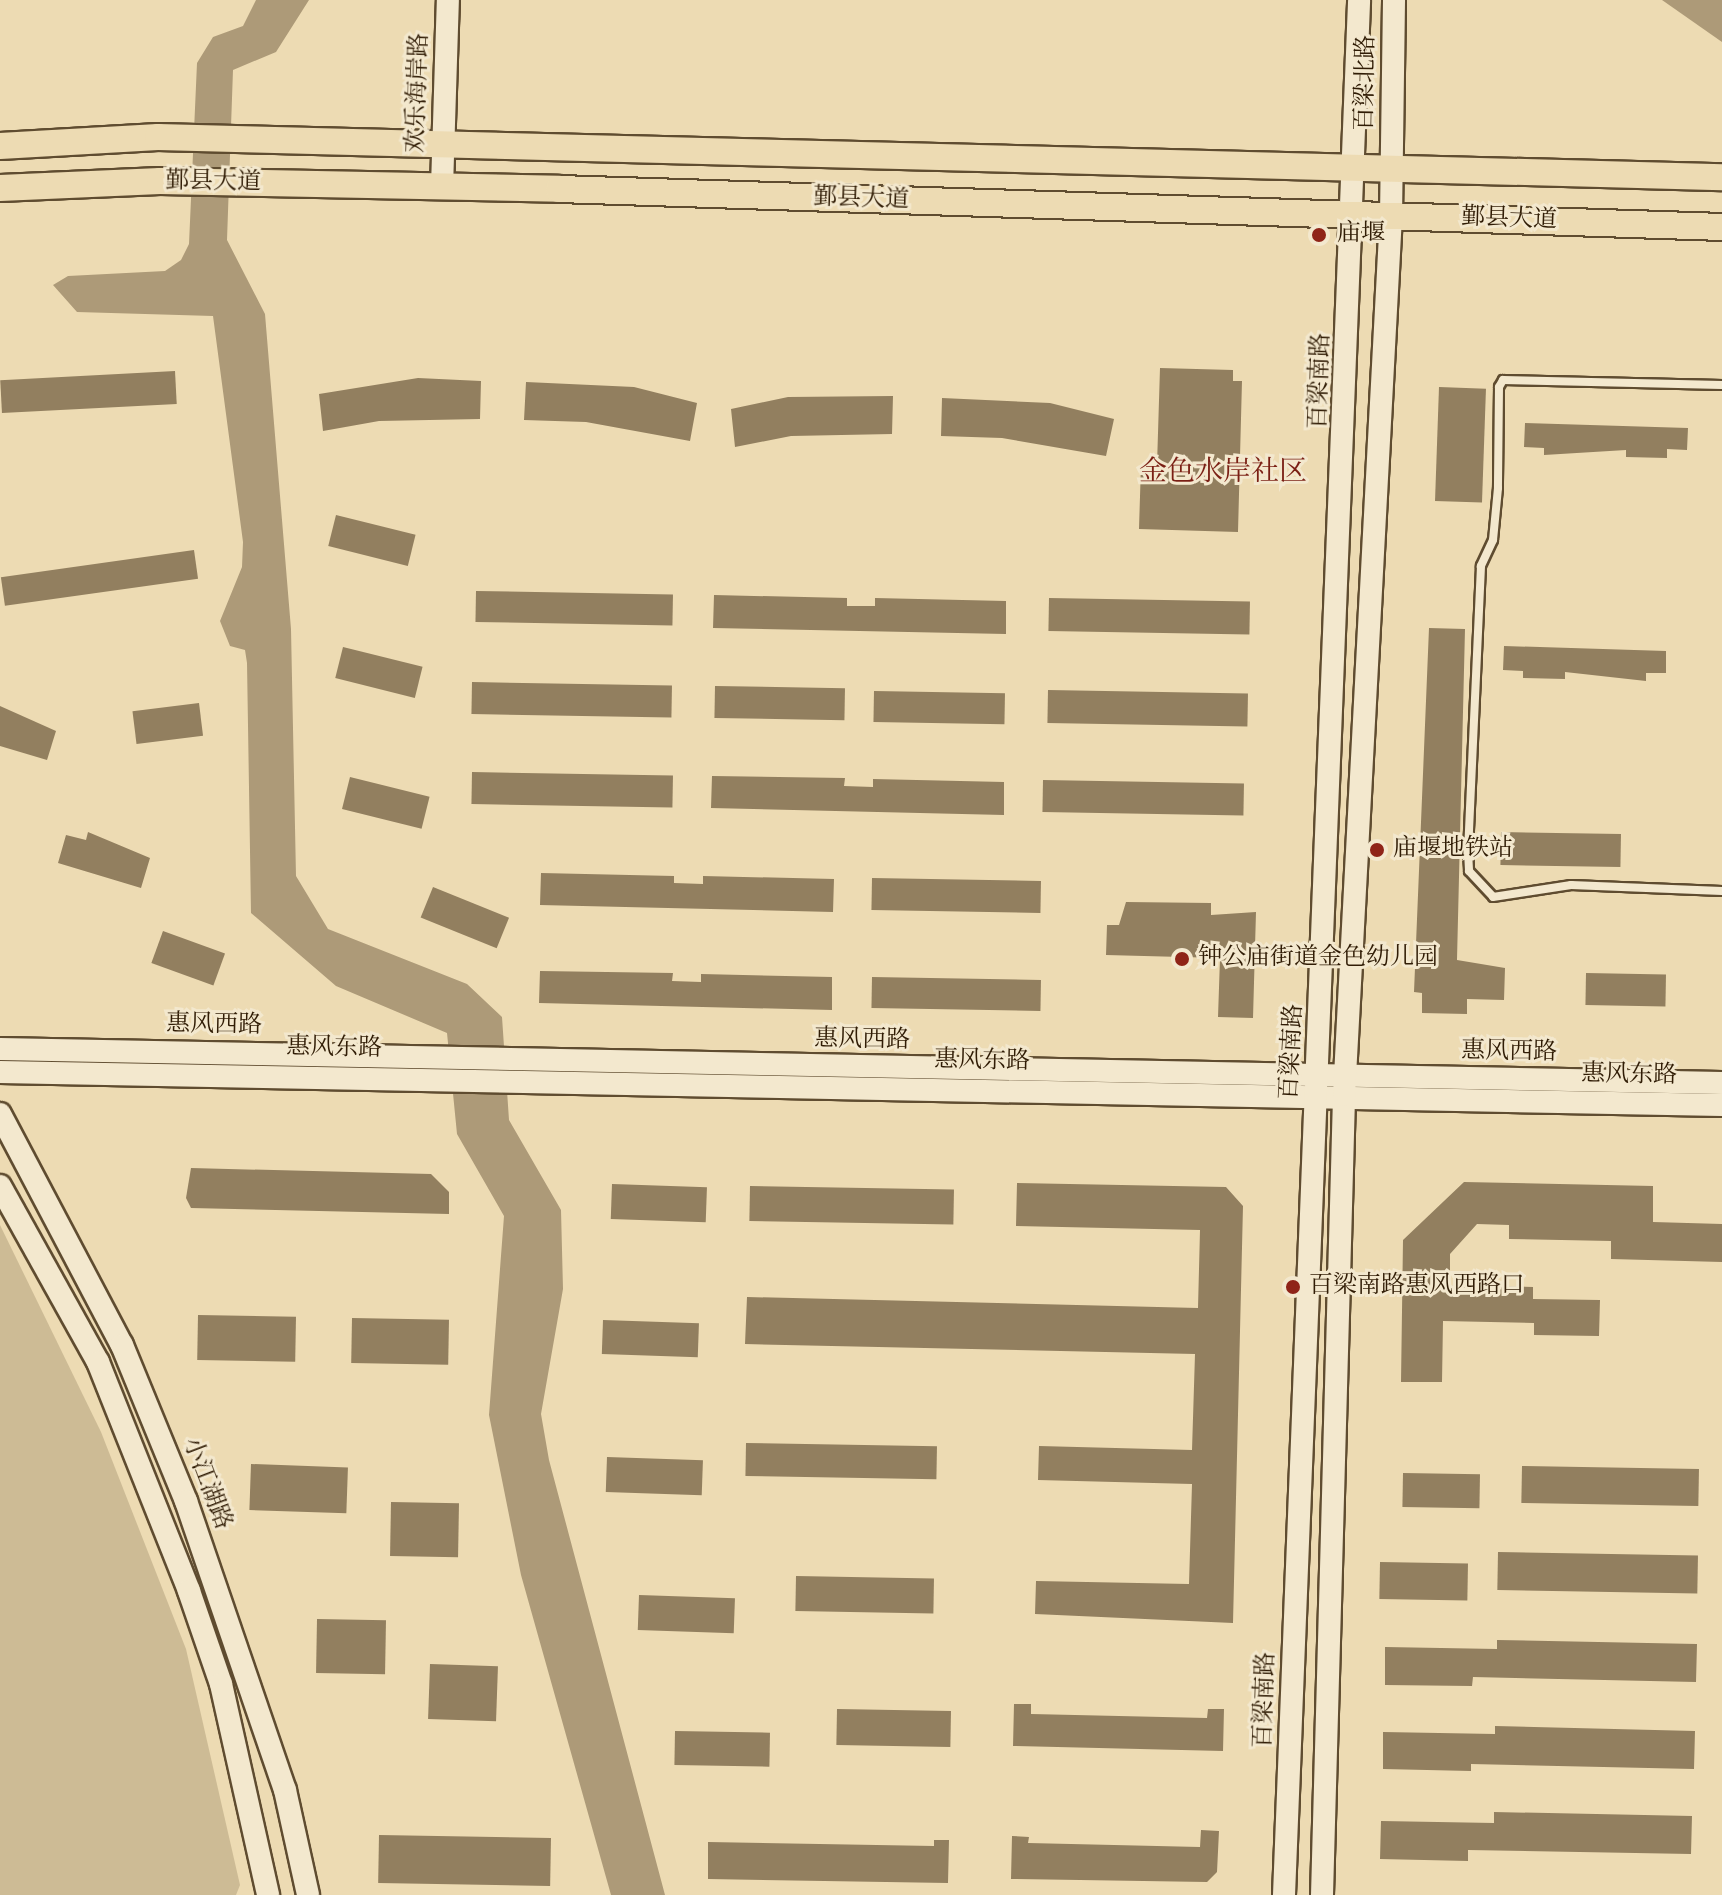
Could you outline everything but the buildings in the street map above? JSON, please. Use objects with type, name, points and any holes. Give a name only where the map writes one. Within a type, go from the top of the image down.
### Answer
[{"type":"main road","name":"鄞县大道","points":[[0,146],[158,137],[1355,164],[1722,177]]},
{"type":"main road","name":"鄞县大道","points":[[0,188],[160,181],[442,187],[1722,227]]},
{"type":"street","name":"欢乐海岸路","points":[[442,187],[448,0]]},
{"type":"street","name":"百梁北路","points":[[1355,164],[1359,0]]},
{"type":"street","name":"百梁北路","points":[[1392,166],[1394,0]]},
{"type":"street","name":"百梁南路","points":[[1284,1895],[1355,164]]},
{"type":"street","points":[[1322,1895],[1344,1085],[1392,166]]},
{"type":"street","name":"惠风西路","points":[[0,1049],[1317,1086]]},
{"type":"street","name":"惠风东路","points":[[0,1072],[1344,1085],[1722,1105]]},
{"type":"street","name":"惠风西路","points":[[1344,1085],[1722,1083]]},
{"type":"street","name":"小江湖路","points":[[0,1114],[122,1345],[186,1501],[285,1790],[306,1884]]},
{"type":"street","points":[[0,1186],[98,1362],[189,1591],[221,1684],[268,1895]]},
{"type":"street","points":[[306,1884],[322,1895]]},
{"type":"lane","points":[[1722,385],[1503,380],[1499,387],[1498,488],[1493,540],[1481,566],[1468,851],[1469,871],[1493,897],[1571,885],[1722,891]]},
{"type":"shaded area","points":[[256,0],[309,0],[276,52],[233,70],[227,240],[265,314],[291,629],[296,876],[328,929],[467,984],[502,1017],[509,1120],[561,1210],[563,1289],[541,1414],[549,1460],[665,1895],[611,1895],[521,1575],[489,1415],[504,1216],[457,1134],[447,1033],[336,986],[251,913],[247,663],[245,650],[230,646],[220,621],[242,567],[243,542],[213,316],[77,312],[53,285],[68,276],[165,271],[181,260],[189,244],[197,63],[213,37],[243,26]]},
{"type":"shaded area","points":[[1662,0],[1722,0],[1722,42]]},
{"type":"shaded area","points":[[0,1225],[101,1432],[186,1649],[240,1885],[236,1895],[0,1895]]},
{"type":"place","name":"庙堰","points":[[1319,235]]},
{"type":"place","name":"庙堰地铁站","points":[[1377,850]]},
{"type":"place","name":"钟公庙街道金色幼儿园","points":[[1182,959]]},
{"type":"place","name":"百梁南路惠风西路口","points":[[1293,1287]]},
{"type":"district","name":"金色水岸社区","points":[[1223,473]]}]
